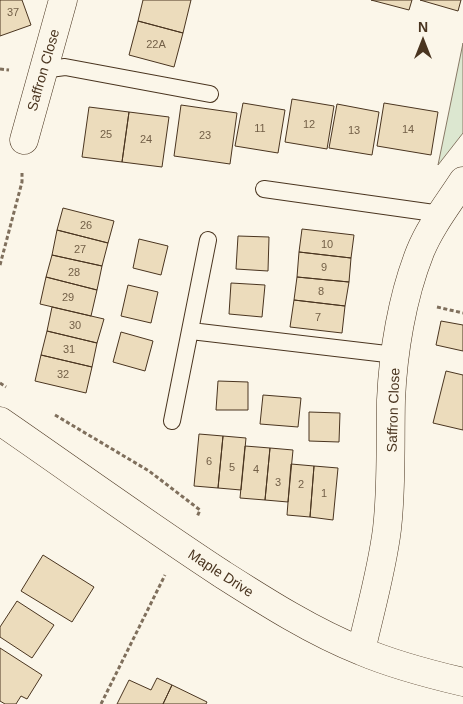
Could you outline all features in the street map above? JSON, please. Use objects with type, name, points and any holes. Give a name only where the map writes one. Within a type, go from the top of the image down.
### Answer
[{"type":"street","name":"Saffron Close","points":[[24,140],[63,0]]},
{"type":"street","name":"Saffron Close","points":[[360,651],[375,591],[387,529],[391,399],[395,355],[412,276],[420,251],[463,181]]},
{"type":"street","name":"Maple Drive","points":[[0,421],[180,546],[263,600],[360,651],[414,670],[463,682]]},
{"type":"lane","points":[[42,70],[65,67],[210,94]]},
{"type":"lane","points":[[264,189],[441,214]]},
{"type":"lane","points":[[172,421],[208,240]]},
{"type":"lane","points":[[191,331],[395,355]]},
{"type":"path","points":[[0,265],[22,182],[24,140]]},
{"type":"green space","points":[[463,43],[463,133],[438,165]]},
{"type":"building","points":[[0,0],[22,0],[31,25],[0,36]]},
{"type":"building","points":[[143,0],[191,0],[183,33],[138,21]]},
{"type":"building","points":[[371,0],[412,0],[409,10]]},
{"type":"building","points":[[420,0],[461,0],[458,11]]},
{"type":"building","points":[[138,21],[183,33],[174,67],[129,55]]},
{"type":"building","points":[[292,99],[334,106],[327,149],[285,142]]},
{"type":"building","points":[[243,103],[285,110],[278,153],[235,146]]},
{"type":"building","points":[[384,103],[438,112],[431,155],[377,146]]},
{"type":"building","points":[[337,104],[379,112],[372,155],[329,148]]},
{"type":"building","points":[[181,105],[237,113],[230,164],[174,156]]},
{"type":"building","points":[[89,107],[129,112],[122,162],[82,157]]},
{"type":"building","points":[[129,112],[169,117],[162,167],[122,162]]},
{"type":"building","points":[[63,208],[114,221],[108,243],[57,230]]},
{"type":"building","points":[[302,229],[354,235],[351,258],[299,252]]},
{"type":"building","points":[[57,230],[108,243],[102,266],[52,255]]},
{"type":"building","points":[[238,236],[269,237],[268,271],[236,269]]},
{"type":"building","points":[[139,239],[168,246],[161,275],[133,268]]},
{"type":"building","points":[[299,252],[351,258],[349,282],[297,277]]},
{"type":"building","points":[[52,255],[102,266],[97,290],[46,277]]},
{"type":"building","points":[[46,277],[97,290],[91,316],[40,304]]},
{"type":"building","points":[[297,277],[349,282],[345,306],[294,300]]},
{"type":"building","points":[[231,283],[265,285],[262,317],[229,314]]},
{"type":"building","points":[[128,285],[158,292],[151,323],[121,316]]},
{"type":"building","points":[[294,300],[345,306],[342,333],[290,327]]},
{"type":"building","points":[[52,307],[104,319],[97,343],[47,331]]},
{"type":"building","points":[[441,321],[463,325],[463,351],[436,345]]},
{"type":"building","points":[[47,331],[97,343],[92,367],[41,355]]},
{"type":"building","points":[[121,332],[153,341],[145,371],[113,362]]},
{"type":"building","points":[[41,355],[92,367],[86,393],[35,381]]},
{"type":"building","points":[[446,371],[463,375],[463,430],[433,423]]},
{"type":"building","points":[[218,381],[248,382],[248,410],[216,410]]},
{"type":"building","points":[[263,395],[301,398],[298,427],[260,424]]},
{"type":"building","points":[[309,412],[340,413],[339,442],[309,441]]},
{"type":"building","points":[[199,434],[223,436],[218,488],[194,486]]},
{"type":"building","points":[[223,436],[246,438],[241,490],[218,488]]},
{"type":"building","points":[[245,446],[270,448],[265,500],[240,498]]},
{"type":"building","points":[[270,448],[293,450],[288,502],[265,500]]},
{"type":"building","points":[[291,464],[314,466],[310,517],[287,515]]},
{"type":"building","points":[[314,466],[338,468],[333,520],[310,517]]},
{"type":"building","points":[[43,555],[94,587],[72,622],[21,591]]},
{"type":"building","points":[[17,601],[54,625],[32,658],[0,637],[0,627]]},
{"type":"building","points":[[0,648],[42,675],[27,699],[21,696],[16,704],[5,704],[0,701]]},
{"type":"building","points":[[157,678],[172,685],[163,704],[117,704],[129,680],[151,690]]},
{"type":"building","points":[[172,685],[207,702],[206,704],[163,704]]}]
